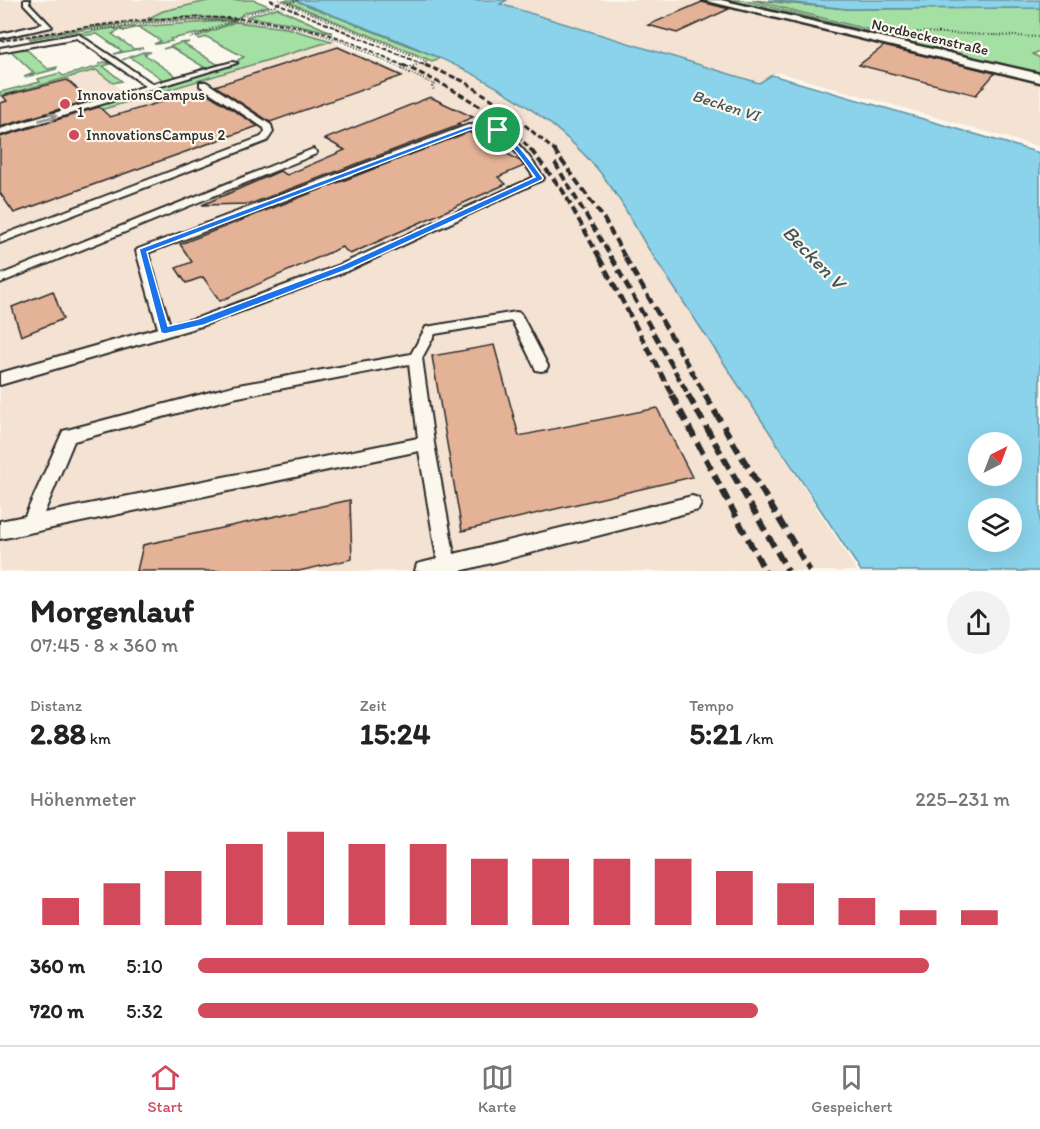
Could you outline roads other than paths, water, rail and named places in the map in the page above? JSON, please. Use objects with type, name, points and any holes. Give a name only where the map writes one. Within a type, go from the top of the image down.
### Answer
[{"type":"street","name":"Nordbeckenstraße","points":[[708,0],[869,34],[1040,78]]},
{"type":"lane","points":[[0,36],[48,26],[26,3],[27,0]]},
{"type":"lane","points":[[0,50],[78,36],[152,87]]},
{"type":"lane","points":[[0,132],[234,63]]},
{"type":"lane","points":[[0,240],[264,140],[270,132],[268,127],[203,84]]},
{"type":"lane","points":[[0,379],[200,322],[346,267],[539,178],[521,153],[498,130],[484,126],[468,128],[142,251],[165,331]]},
{"type":"lane","points":[[0,279],[313,152]]},
{"type":"lane","points":[[447,566],[426,443],[416,358],[431,330],[516,316],[541,366]]},
{"type":"lane","points":[[31,522],[68,436],[233,392],[416,358]]},
{"type":"lane","points":[[0,530],[426,443]]},
{"type":"lane","points":[[424,571],[692,504]]},
{"type":"water","points":[[294,0],[507,0],[500,4],[759,83],[772,75],[1040,153],[1040,571],[861,571],[646,245],[602,174],[562,134],[528,107],[492,84],[416,48]]},
{"type":"water","points":[[769,0],[1040,0],[1040,8],[847,9]]},
{"type":"railway","points":[[270,0],[429,67]]},
{"type":"railway","points":[[0,41],[79,28],[158,19],[238,19],[278,23],[329,34],[406,67]]},
{"type":"railway","points":[[403,65],[438,82],[489,112],[532,151]]},
{"type":"railway","points":[[425,65],[463,81],[504,107],[554,150]]},
{"type":"railway","points":[[531,150],[563,191],[600,259]]},
{"type":"railway","points":[[554,150],[604,219],[626,259]]},
{"type":"railway","points":[[555,163],[612,259]]},
{"type":"railway","points":[[599,257],[673,396]]},
{"type":"railway","points":[[611,257],[689,396]]},
{"type":"railway","points":[[625,257],[706,396]]},
{"type":"railway","points":[[672,395],[765,571]]},
{"type":"railway","points":[[688,395],[788,571]]},
{"type":"railway","points":[[705,395],[810,571]]},
{"type":"place","name":"InnovationsCampus 1","points":[[65,104]]},
{"type":"place","name":"InnovationsCampus 2","points":[[74,135]]},
{"type":"water label","name":"Becken VI","points":[[726,105]]},
{"type":"water label","name":"Becken V","points":[[814,257]]}]
